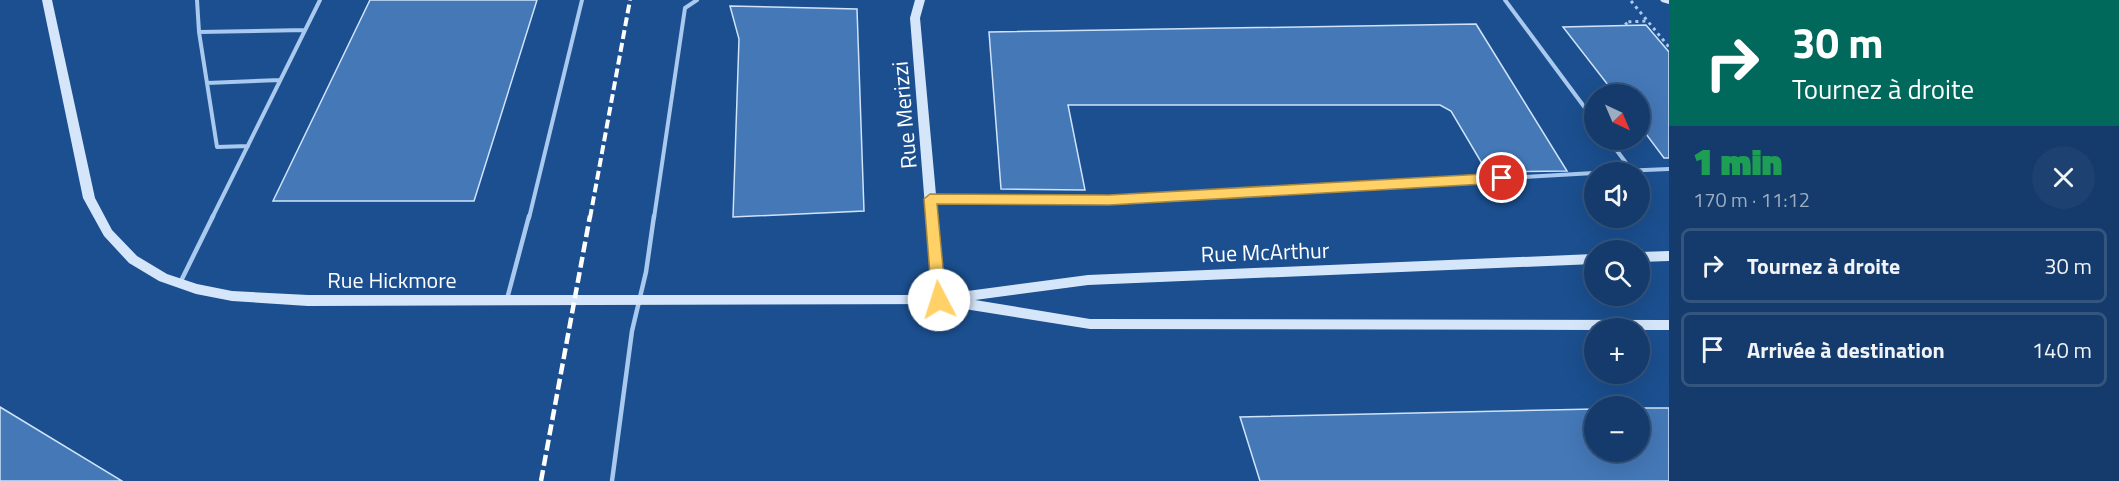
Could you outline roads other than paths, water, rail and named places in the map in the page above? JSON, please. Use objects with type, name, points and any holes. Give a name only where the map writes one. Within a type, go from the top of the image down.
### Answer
[{"type":"street","name":"Rue Hickmore","points":[[47,0],[89,198],[96,216],[110,237],[134,260],[179,285],[201,291],[255,299],[507,302],[939,300]]},
{"type":"street","name":"Rue Merizzi","points":[[920,0],[915,18],[939,300]]},
{"type":"street","points":[[1650,257],[1669,256]]},
{"type":"street","name":"Rue McArthur","points":[[939,300],[1088,280],[1584,259]]},
{"type":"street","points":[[939,300],[1090,324],[1669,325]]},
{"type":"lane","points":[[197,0],[199,32],[216,147],[248,146]]},
{"type":"lane","points":[[179,285],[320,0]]},
{"type":"lane","points":[[507,302],[582,0]]},
{"type":"lane","points":[[612,481],[632,332],[646,272],[685,8],[697,0]]},
{"type":"lane","points":[[1505,0],[1584,107]]},
{"type":"lane","points":[[199,32],[305,30]]},
{"type":"lane","points":[[207,83],[280,80]]},
{"type":"lane","points":[[1650,170],[1669,169]]},
{"type":"lane","points":[[930,199],[1109,200],[1584,174]]},
{"type":"railway","points":[[590,218],[630,0]]},
{"type":"railway","points":[[541,481],[590,216]]}]
